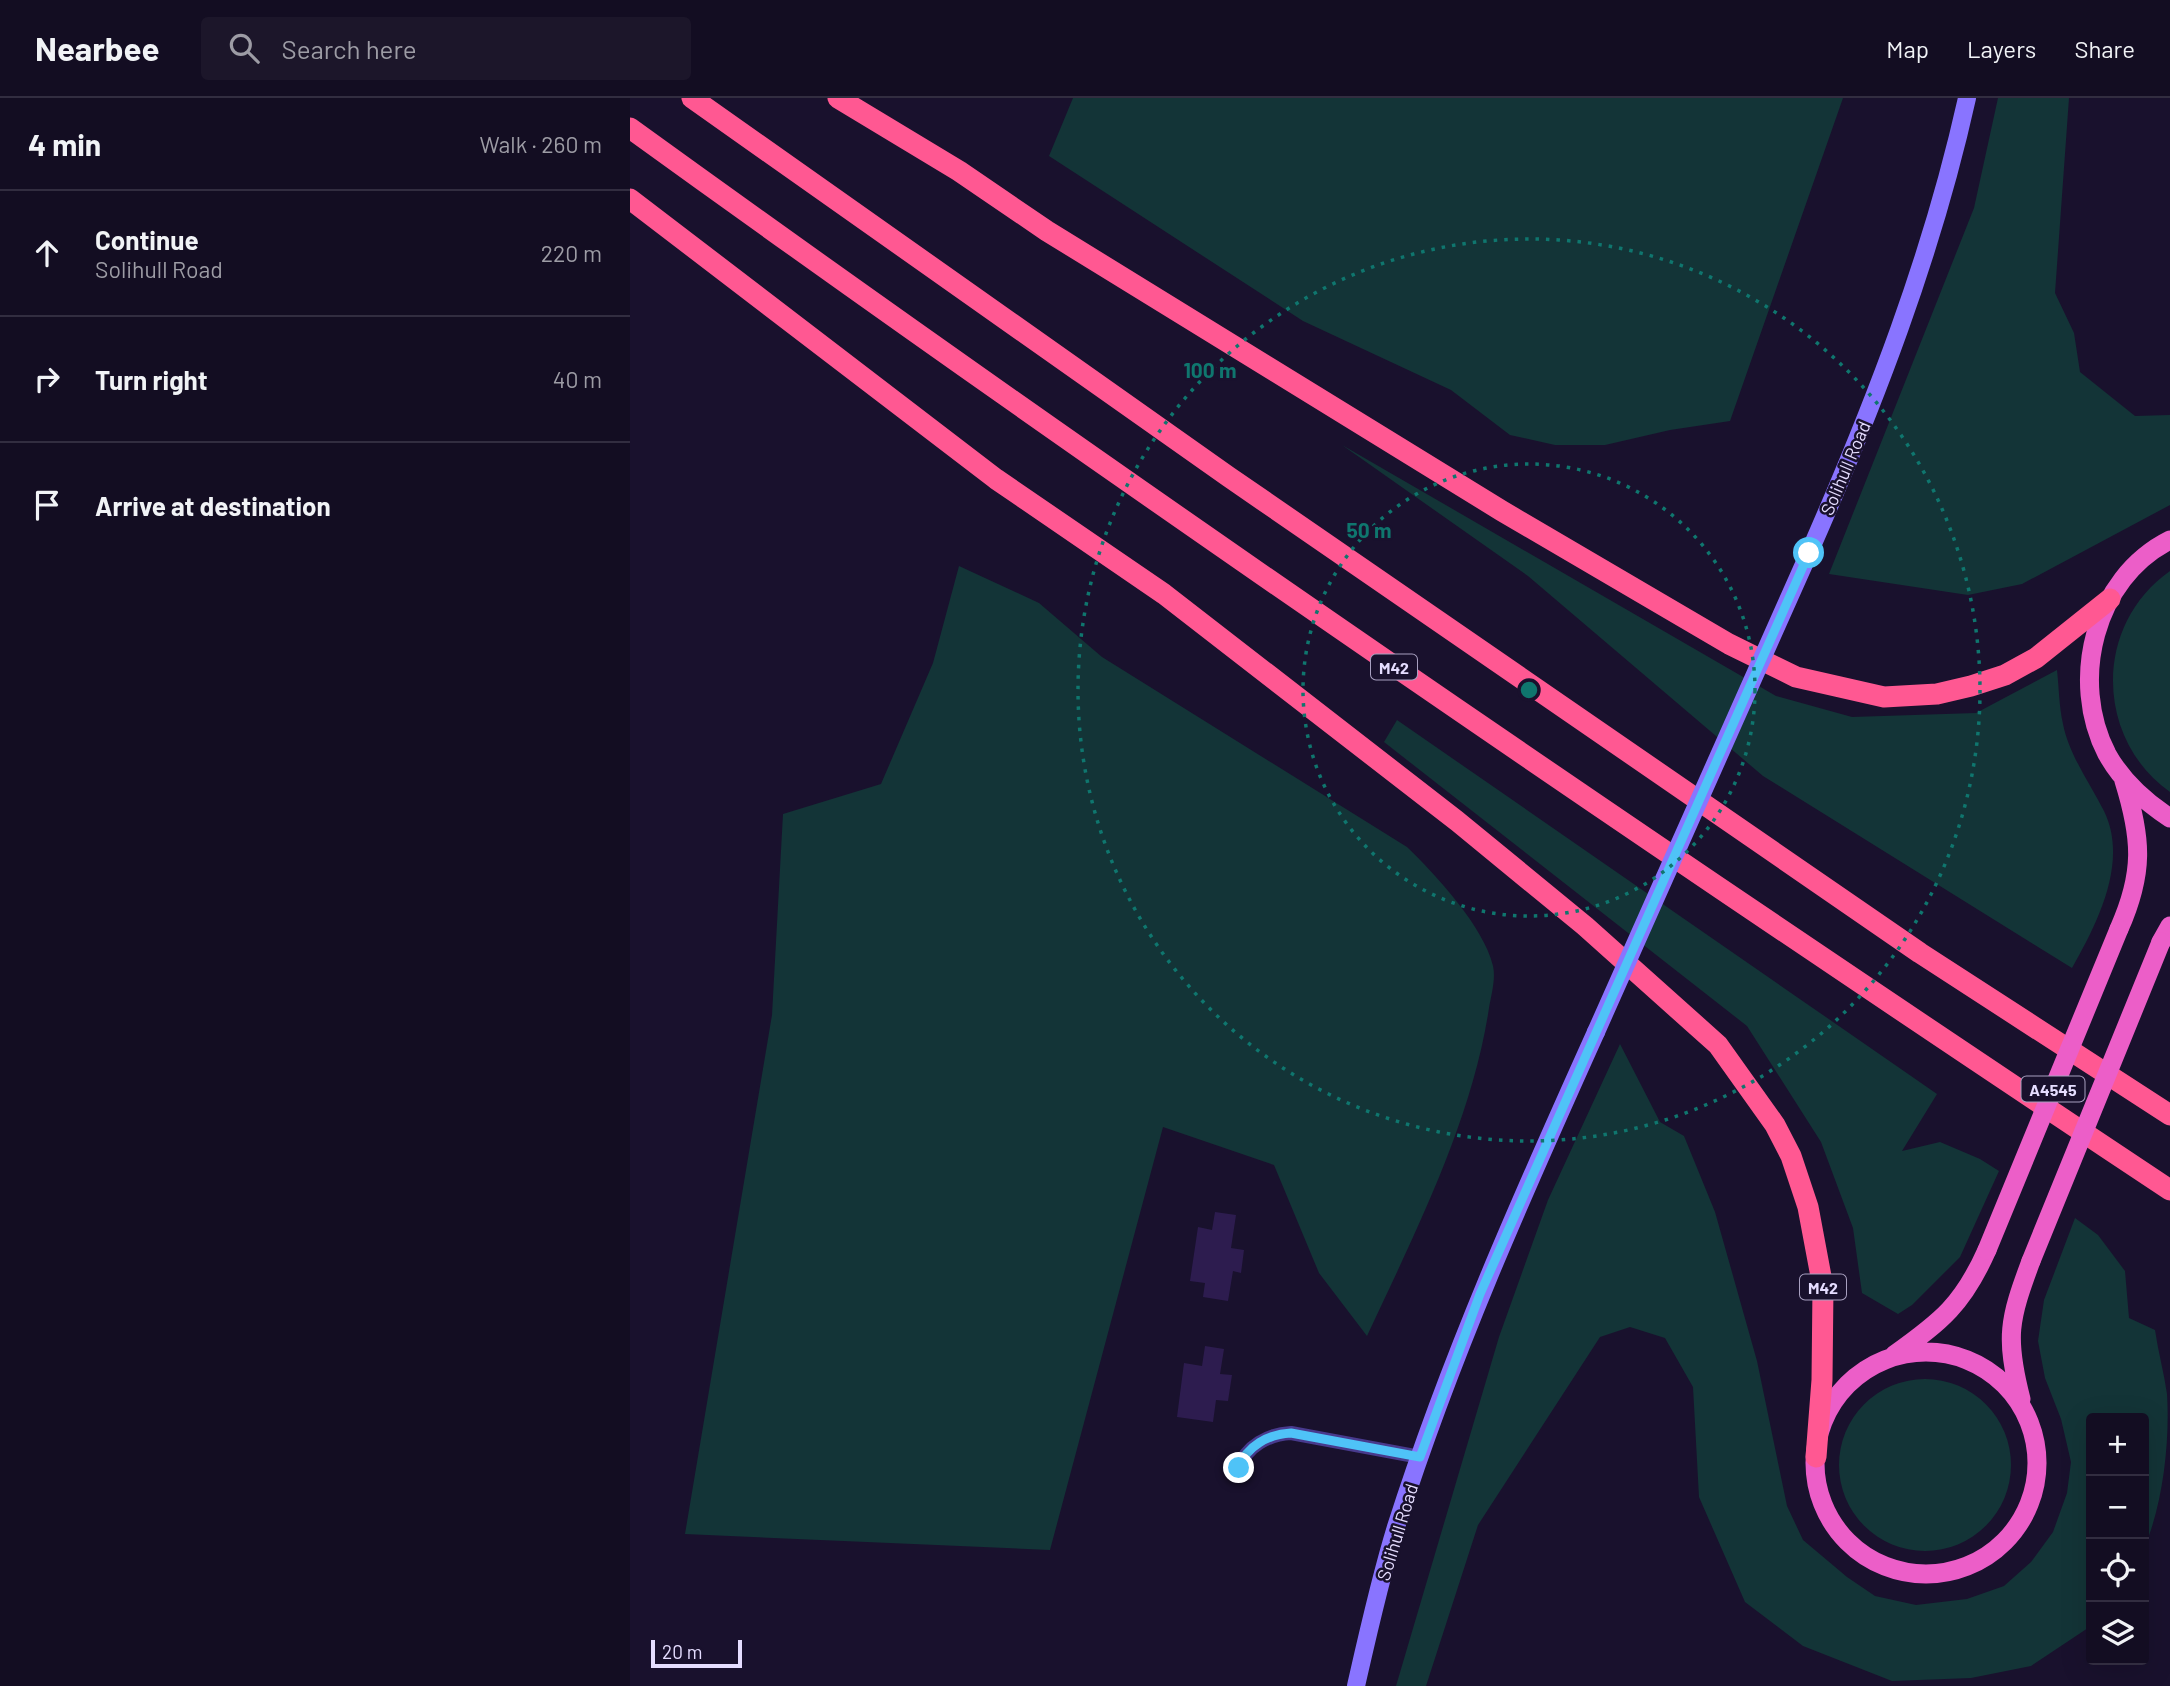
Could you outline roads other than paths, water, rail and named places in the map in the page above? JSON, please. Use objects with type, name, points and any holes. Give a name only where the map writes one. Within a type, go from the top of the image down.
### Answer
[{"type":"highway","points":[[692,98],[1218,469],[1920,953],[2170,1115]]},
{"type":"highway","points":[[838,98],[959,171],[1046,230],[1502,511],[1729,644],[1796,677],[1884,697],[1937,694],[2004,675],[2036,657],[2110,599],[2140,561],[2170,540]]},
{"type":"highway","name":"M42","points":[[630,128],[984,382],[1500,741],[2170,1190]]},
{"type":"highway","name":"M42","points":[[630,200],[996,479],[1164,594],[1447,812],[1585,926],[1718,1045],[1775,1125],[1791,1156],[1808,1207],[1823,1287],[1822,1380],[1816,1457]]},
{"type":"highway","points":[[2110,599],[2094,637],[2089,667],[2089,697],[2095,726],[2107,754],[2123,779],[2145,800],[2170,818]]},
{"type":"highway","name":"A4545","points":[[1888,1359],[1950,1312],[1966,1292],[1987,1250],[2132,900],[2139,859],[2134,812],[2123,779]]},
{"type":"highway","name":"A4545","points":[[2024,1412],[2009,1354],[2010,1326],[2031,1261],[2165,934]]},
{"type":"highway","points":[[1930,1352],[1971,1362],[2006,1386],[2024,1412],[2035,1441],[2037,1462],[2029,1505],[2019,1525],[1987,1556],[1946,1572],[1902,1572],[1881,1565],[1845,1539],[1822,1501],[1816,1479],[1816,1457],[1819,1435],[1838,1397],[1852,1381],[1888,1359],[1930,1352]]},
{"type":"main road","name":"Solihull Road","points":[[1356,1686],[1395,1530],[1480,1294],[1809,553],[1877,392],[1927,253],[1949,180],[1967,98]]},
{"type":"lane","points":[[1239,1468],[1244,1453],[1274,1434],[1291,1433],[1420,1457]]}]
